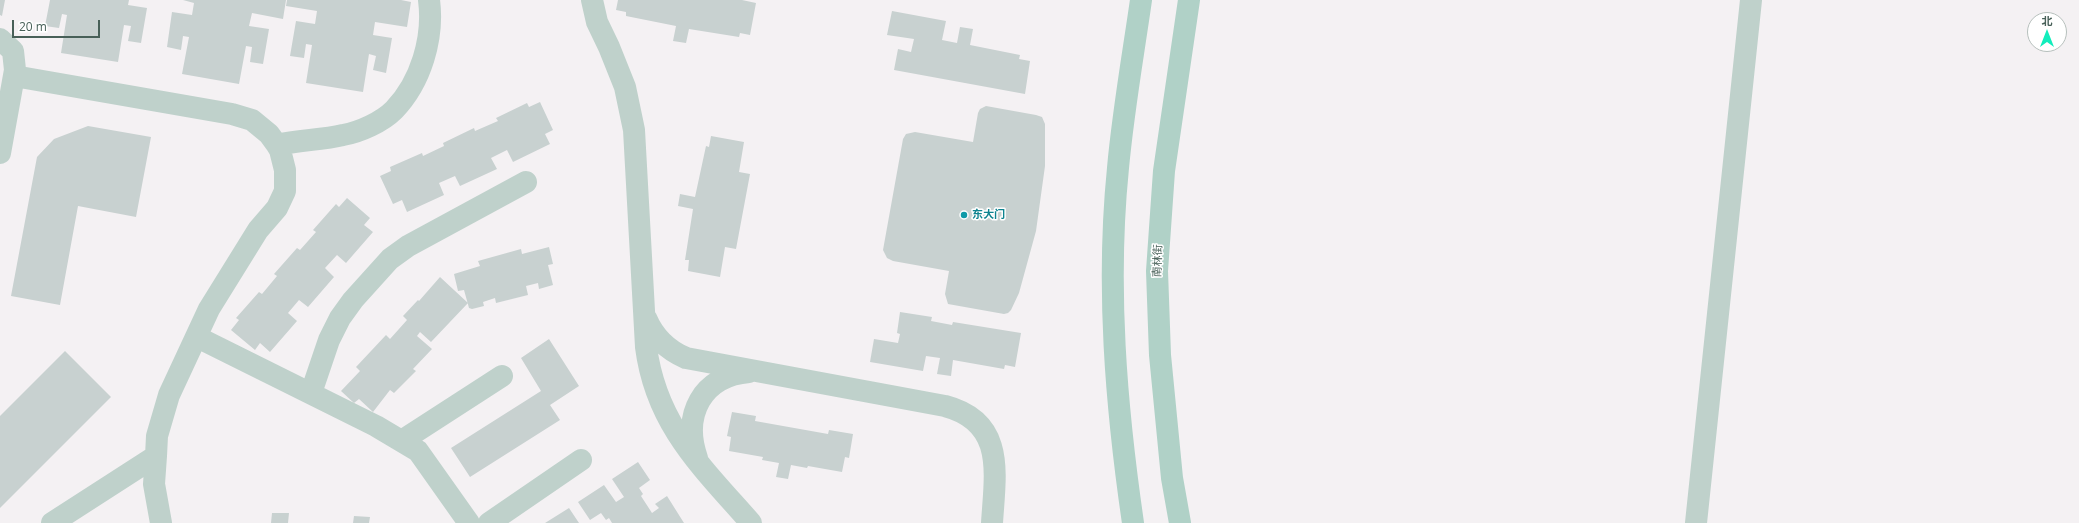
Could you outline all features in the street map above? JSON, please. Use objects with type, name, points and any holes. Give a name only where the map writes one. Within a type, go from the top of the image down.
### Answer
[{"type":"main road","points":[[1133,523],[1115,357],[1112,271],[1118,168],[1141,0]]},
{"type":"main road","name":"南林街","points":[[1180,523],[1172,478],[1160,355],[1157,271],[1164,171],[1189,0]]},
{"type":"lane","points":[[277,145],[343,136],[370,126],[394,110],[413,83],[424,57],[430,21],[429,0]]},
{"type":"lane","points":[[592,0],[597,22],[625,87],[634,130],[648,364],[658,397],[674,430],[701,465],[751,523]]},
{"type":"lane","points":[[1696,523],[1752,0]]},
{"type":"lane","points":[[0,39],[13,51],[14,76],[0,153]]},
{"type":"lane","points":[[14,76],[232,114],[252,120],[268,134],[280,150],[285,170],[285,191],[277,208],[258,230],[209,309],[169,395],[157,436],[154,484],[161,523]]},
{"type":"lane","points":[[311,393],[329,340],[340,318],[353,300],[390,259],[408,246],[526,182]]},
{"type":"lane","points":[[644,313],[656,336],[674,353],[686,358],[946,406],[959,409],[969,415],[987,434],[994,455],[996,469],[992,523]]},
{"type":"lane","points":[[197,337],[403,440],[418,451],[428,463],[469,523]]},
{"type":"lane","points":[[701,465],[690,435],[696,406],[704,393],[726,376],[758,372]]},
{"type":"lane","points":[[403,440],[502,376]]},
{"type":"lane","points":[[52,523],[156,456]]},
{"type":"lane","points":[[489,523],[581,460]]},
{"type":"building","points":[[0,0],[5,0],[2,16],[0,15]]},
{"type":"building","points":[[50,0],[129,0],[128,5],[147,8],[141,43],[128,41],[131,26],[124,25],[118,62],[61,53],[67,15],[62,14],[59,28],[45,26]]},
{"type":"building","points":[[183,0],[286,0],[283,19],[252,13],[249,26],[269,29],[263,64],[250,62],[252,47],[246,46],[239,84],[182,74],[189,37],[183,36],[181,50],[167,47],[172,12],[192,15],[194,3]]},
{"type":"building","points":[[287,0],[401,0],[411,2],[407,27],[375,22],[373,35],[392,38],[386,73],[373,70],[376,56],[369,54],[363,92],[306,83],[312,45],[306,44],[304,58],[290,56],[296,21],[315,24],[317,11],[286,6]]},
{"type":"building","points":[[618,0],[742,0],[756,3],[750,35],[740,33],[739,37],[689,29],[686,43],[673,41],[676,26],[626,16],[626,12],[616,10]]},
{"type":"building","points":[[892,11],[946,21],[942,40],[957,43],[960,27],[973,29],[970,45],[1020,55],[1019,59],[1030,61],[1025,94],[894,70],[898,49],[911,52],[914,39],[887,35]]},
{"type":"building","points":[[540,102],[553,130],[545,134],[550,144],[513,162],[507,150],[491,158],[497,169],[460,186],[455,176],[439,183],[444,195],[407,212],[402,200],[393,204],[380,176],[391,171],[390,167],[422,153],[423,156],[444,146],[443,143],[474,128],[475,131],[498,121],[496,118],[527,103],[529,107]]},
{"type":"building","name":"东大门","points":[[986,106],[1036,115],[1042,117],[1045,124],[1045,166],[1036,231],[1019,293],[1011,310],[1004,314],[948,304],[945,294],[949,271],[893,261],[887,258],[883,250],[903,139],[906,134],[915,132],[973,142],[978,113],[980,109]]},
{"type":"building","points":[[88,126],[151,137],[136,217],[78,206],[60,305],[11,296],[37,157],[54,139]]},
{"type":"building","points":[[711,136],[744,142],[739,172],[750,174],[736,249],[725,247],[720,277],[688,271],[689,260],[685,260],[693,209],[678,206],[680,194],[695,197],[706,146],[709,147]]},
{"type":"building","points":[[347,198],[370,218],[364,225],[373,232],[346,263],[337,255],[325,268],[334,277],[308,307],[299,300],[288,313],[297,321],[270,352],[260,343],[255,350],[231,330],[239,320],[236,318],[259,292],[262,294],[277,276],[274,274],[297,248],[300,250],[316,232],[313,230],[336,204],[339,207]]},
{"type":"building","points":[[549,247],[553,264],[548,265],[553,285],[539,289],[538,283],[526,286],[528,295],[496,303],[495,298],[483,302],[484,306],[472,309],[469,308],[464,290],[458,291],[454,274],[480,266],[478,261],[521,249],[522,254]]},
{"type":"building","points":[[440,277],[468,303],[431,342],[420,332],[417,336],[432,349],[413,369],[416,371],[394,393],[390,390],[373,412],[359,399],[354,403],[341,391],[360,371],[356,367],[386,335],[390,339],[407,320],[403,316],[418,300],[419,301]]},
{"type":"building","points":[[900,312],[932,317],[931,321],[952,325],[953,322],[1021,333],[1015,367],[1005,365],[1004,369],[953,360],[951,376],[937,374],[940,358],[926,356],[923,371],[870,362],[874,339],[898,343],[900,334],[897,333]]},
{"type":"building","points":[[549,339],[579,386],[550,405],[560,420],[470,477],[451,448],[541,391],[521,358]]},
{"type":"building","points":[[65,351],[111,397],[0,508],[0,416]]},
{"type":"building","points":[[732,412],[756,416],[755,421],[828,434],[829,430],[853,434],[849,458],[845,457],[842,472],[808,466],[807,468],[791,465],[788,479],[776,477],[779,463],[762,460],[763,457],[729,451],[731,437],[727,436]]},
{"type":"building","points":[[638,462],[650,480],[639,488],[643,494],[641,496],[652,513],[659,508],[655,504],[667,496],[684,523],[612,523],[609,518],[606,520],[601,513],[590,520],[578,502],[604,485],[616,502],[624,497],[612,479]]},
{"type":"building","points":[[569,508],[579,523],[545,523]]},
{"type":"building","points":[[272,513],[289,513],[288,523],[271,523]]},
{"type":"building","points":[[354,516],[370,517],[369,523],[353,523]]},
{"type":"place","name":"东大门","points":[[964,215]]}]
